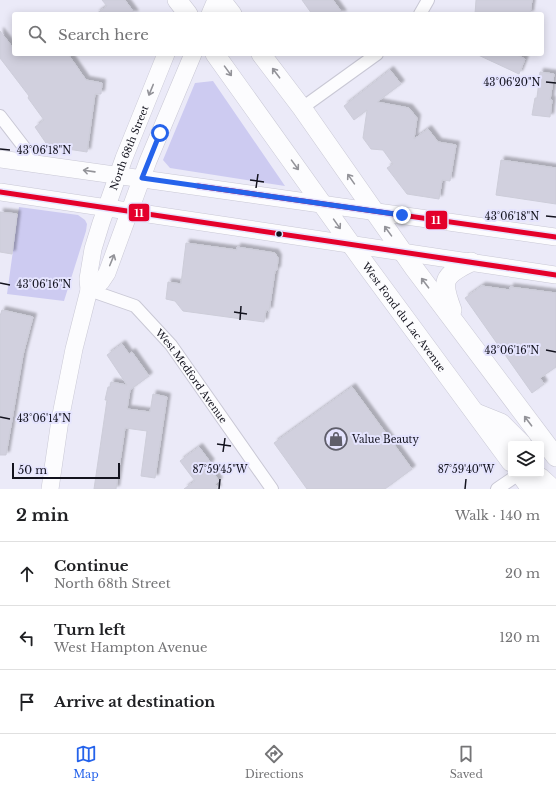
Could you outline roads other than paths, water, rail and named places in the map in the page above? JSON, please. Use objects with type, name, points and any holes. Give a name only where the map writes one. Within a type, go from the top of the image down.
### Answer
[{"type":"main road","points":[[211,12],[216,0]]},
{"type":"main road","points":[[221,0],[230,12]]},
{"type":"main road","name":"North 68th Street","points":[[50,489],[60,420],[72,356],[89,290],[88,279],[90,263],[106,208],[165,56]]},
{"type":"main road","points":[[89,290],[100,282],[107,273],[129,211],[192,56]]},
{"type":"main road","name":"West Fond du Lac Avenue","points":[[217,56],[363,261],[508,458]]},
{"type":"main road","points":[[263,56],[302,108],[373,211],[551,453]]},
{"type":"main road","points":[[0,159],[556,236]]},
{"type":"main road","points":[[0,192],[556,275]]},
{"type":"main road","points":[[457,325],[445,292],[445,283],[451,274],[471,262]]},
{"type":"main road","points":[[476,413],[501,423],[519,441]]},
{"type":"main road","points":[[522,477],[531,489]]},
{"type":"main road","points":[[539,477],[553,489]]},
{"type":"street","points":[[421,12],[428,0]]},
{"type":"street","points":[[302,108],[374,56]]},
{"type":"street","points":[[0,116],[37,164]]},
{"type":"street","name":"West Medford Avenue","points":[[89,290],[135,306],[171,345],[272,489]]},
{"type":"street","points":[[497,489],[515,477]]},
{"type":"place","name":"Value Beauty","points":[[336,439]]}]
